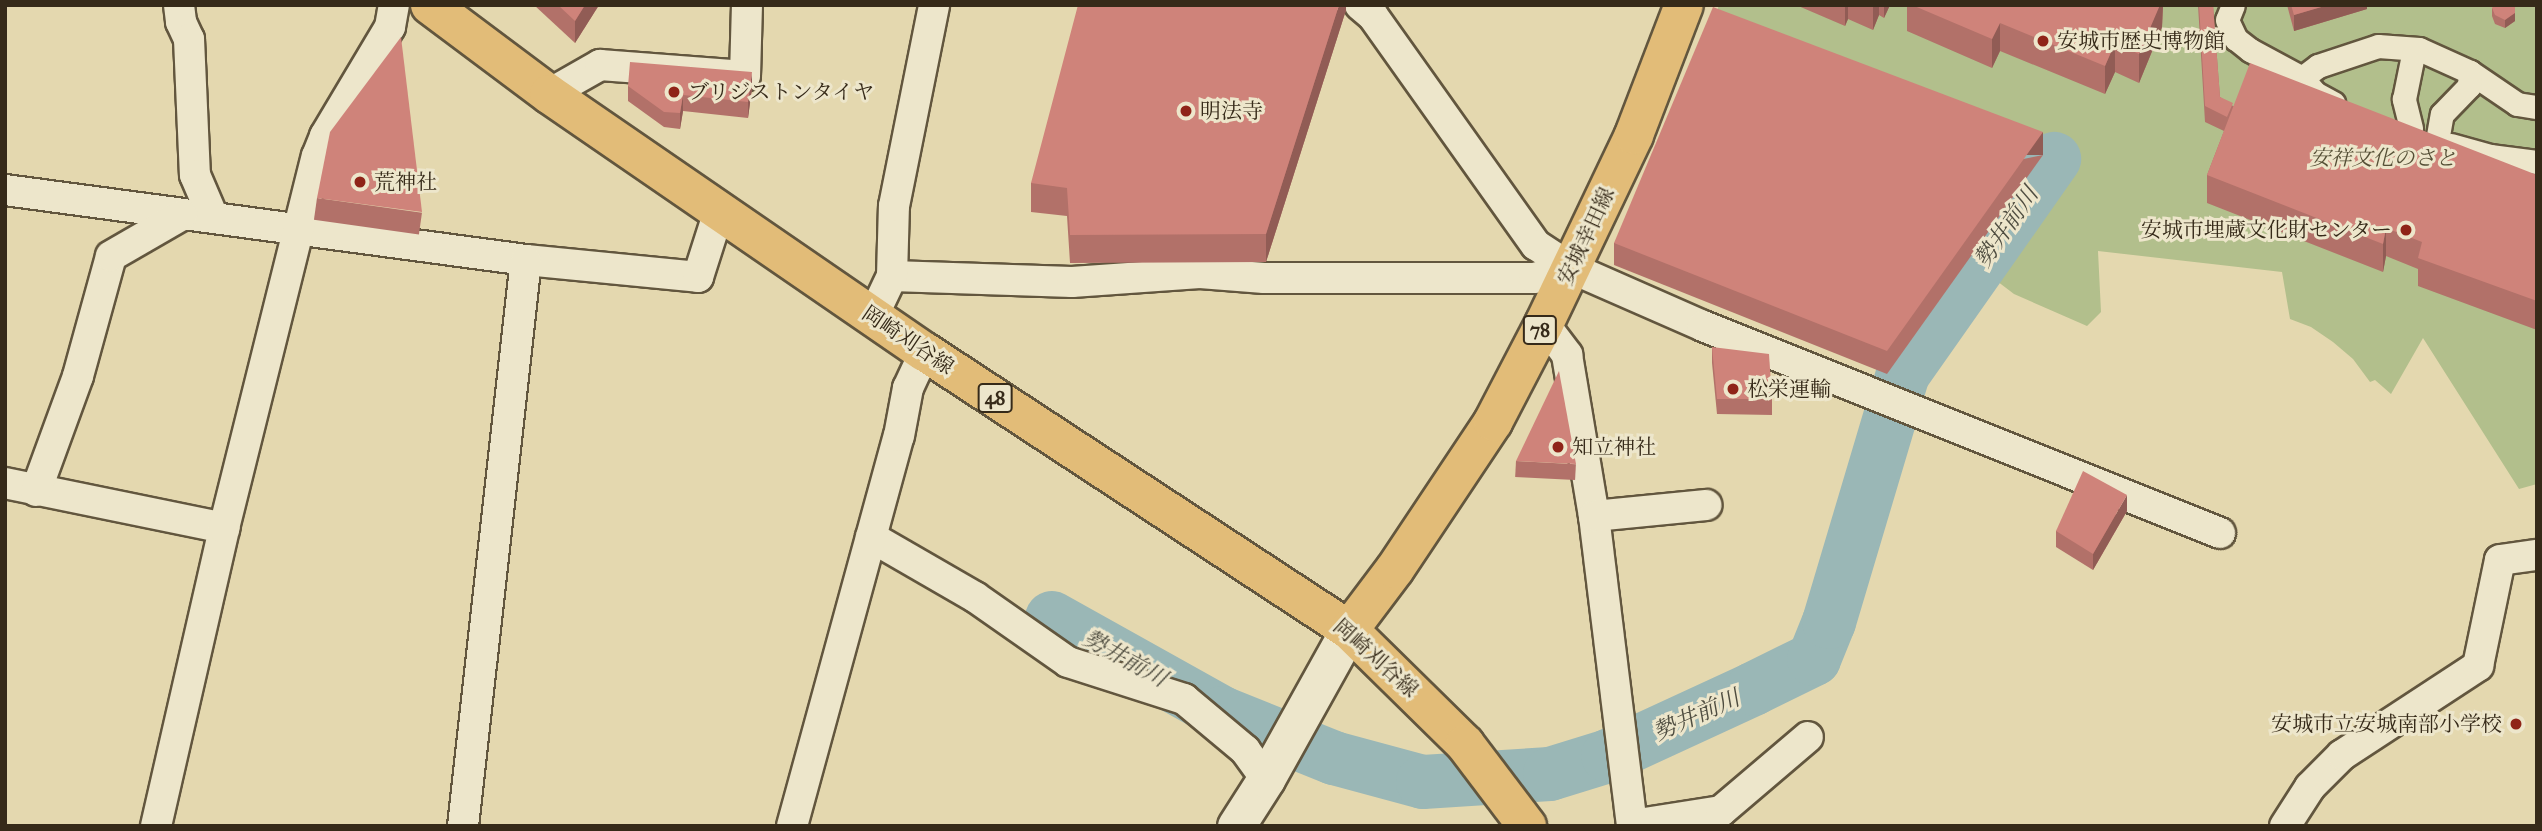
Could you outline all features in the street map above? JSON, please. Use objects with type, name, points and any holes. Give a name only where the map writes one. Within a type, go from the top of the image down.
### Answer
[{"type":"main road","name":"岡崎刈谷線","points":[[430,5],[549,94],[925,352],[1349,630],[1465,744],[1527,826]]},
{"type":"main road","name":"安城幸田線","points":[[1349,630],[1395,569],[1493,422],[1544,324],[1634,135],[1684,5]]},
{"type":"street","points":[[179,5],[181,22],[189,38],[195,175],[213,217]]},
{"type":"street","points":[[156,826],[224,528],[298,228],[325,136],[390,27],[394,5]]},
{"type":"street","points":[[549,94],[600,65],[745,76],[747,5]]},
{"type":"street","points":[[873,316],[892,276],[894,206],[934,5]]},
{"type":"street","points":[[1360,5],[1373,16],[1536,245],[1571,268],[1703,326],[2220,533]]},
{"type":"street","points":[[2233,5],[2227,20],[2236,39],[2250,50],[2302,78],[2315,93],[2350,110]]},
{"type":"street","points":[[2302,78],[2318,66],[2378,46],[2414,50],[2470,72],[2516,104],[2537,107]]},
{"type":"street","points":[[2411,128],[2404,99],[2414,50]]},
{"type":"street","points":[[2437,141],[2442,114],[2469,86],[2470,72]]},
{"type":"street","points":[[2387,121],[2411,128],[2437,141],[2490,156],[2537,162]]},
{"type":"street","points":[[5,190],[526,260],[698,277],[719,211]]},
{"type":"street","points":[[36,491],[78,376],[111,256],[182,215]]},
{"type":"street","points":[[463,826],[526,260]]},
{"type":"street","points":[[892,276],[1072,282],[1200,273],[1264,278],[1534,278],[1571,268]]},
{"type":"street","points":[[1544,324],[1567,355],[1594,516],[1632,825],[1721,811],[1808,737]]},
{"type":"street","points":[[792,826],[899,436],[908,388],[925,352]]},
{"type":"street","points":[[5,483],[224,528]]},
{"type":"street","points":[[1594,516],[1706,505]]},
{"type":"street","points":[[871,537],[975,597],[1068,662],[1184,699],[1245,750],[1266,779]]},
{"type":"street","points":[[2285,826],[2310,786],[2342,755],[2478,666],[2500,560],[2537,555]]},
{"type":"street","points":[[1236,826],[1266,779],[1349,630]]},
{"type":"green space","name":"安祥文化のさと","points":[[1719,5],[2537,5],[2537,484],[2519,489],[2423,338],[2391,394],[2375,380],[2370,382],[2353,359],[2333,342],[2311,327],[2290,319],[2282,272],[2098,251],[2101,312],[2087,326],[2014,294],[1989,275],[2067,159],[1714,20]]},
{"type":"building","points":[[558,5],[585,5],[575,21]]},
{"type":"building","name":"明法寺","points":[[1078,5],[1339,5],[1266,234],[1070,235],[1067,188],[1031,183]]},
{"type":"building","points":[[1912,5],[2160,5],[2139,54],[2115,43],[2105,66],[2000,23],[1992,39]]},
{"type":"building","points":[[2199,5],[2213,5],[2220,97],[2233,103],[2227,117],[2205,106]]},
{"type":"building","points":[[2291,5],[2328,5],[2294,15]]},
{"type":"building","points":[[2494,5],[2515,5],[2515,13],[2505,20],[2495,15],[2492,8]]},
{"type":"building","points":[[1713,7],[2043,132],[1887,351],[1614,243]]},
{"type":"building","points":[[401,37],[422,212],[317,198],[330,132]]},
{"type":"building","points":[[630,62],[752,72],[748,102],[683,95],[680,113],[664,112],[628,86]]},
{"type":"building","name":"安城市埋蔵文化財センター","points":[[2250,63],[2537,175],[2537,301],[2418,258],[2422,242],[2386,228],[2383,244],[2207,175]]},
{"type":"building","points":[[1712,347],[1769,354],[1772,399],[1717,399]]},
{"type":"building","points":[[1559,371],[1576,464],[1516,461]]},
{"type":"building","points":[[2083,471],[2127,495],[2093,554],[2056,531]]},
{"type":"waterway","name":"勢井前川","points":[[1052,618],[1222,713],[1334,758],[1423,782],[1550,774],[1608,756],[1814,659],[1829,622],[1903,374],[2054,159]]},
{"type":"place","name":"安城市歴史博物館","points":[[2043,41]]},
{"type":"place","name":"ブリジストンタイヤ","points":[[674,92]]},
{"type":"place","name":"明法寺","points":[[1186,111]]},
{"type":"place","name":"荒神社","points":[[360,182]]},
{"type":"place","name":"安城市埋蔵文化財センター","points":[[2406,230]]},
{"type":"place","name":"松栄運輸","points":[[1733,389]]},
{"type":"place","name":"知立神社","points":[[1558,447]]},
{"type":"place","name":"安城市立安城南部小学校","points":[[2516,724]]}]
